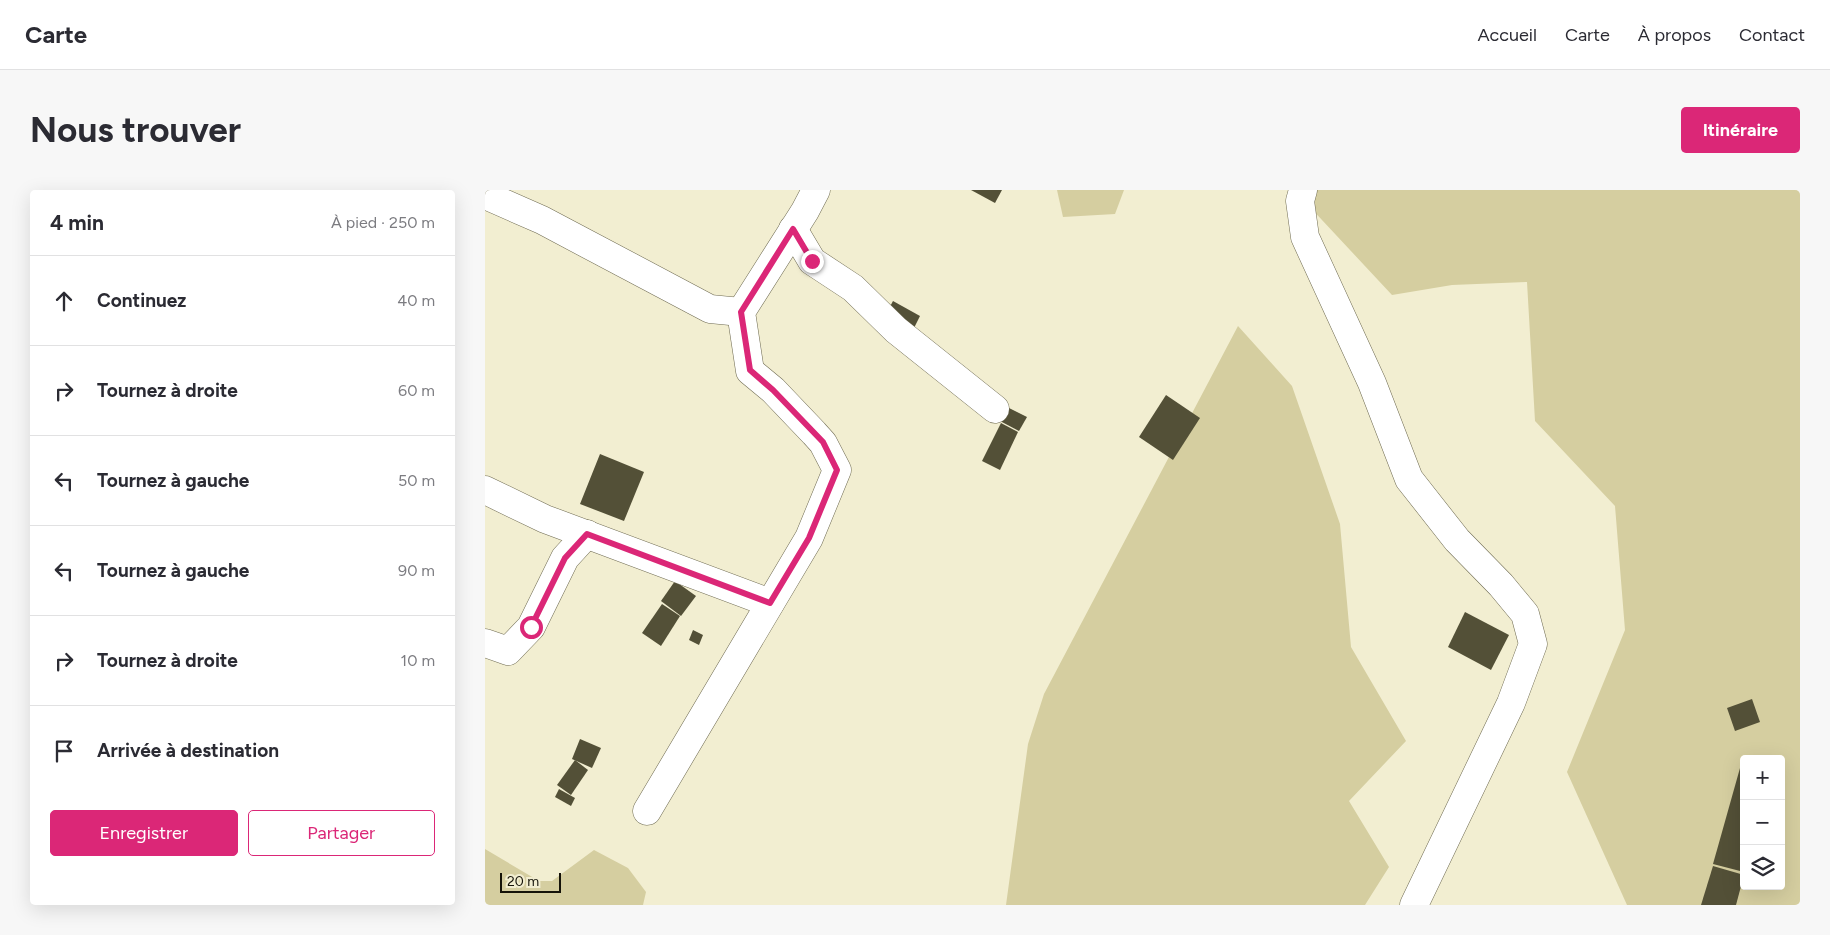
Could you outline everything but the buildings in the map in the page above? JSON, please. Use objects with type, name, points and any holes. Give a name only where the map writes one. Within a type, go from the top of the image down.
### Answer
[{"type":"street","points":[[647,811],[809,538],[837,470],[823,442],[773,390],[750,370],[741,312],[815,190]]},
{"type":"street","points":[[1303,190],[1300,200],[1305,237],[1372,383],[1409,479],[1457,540],[1501,585],[1525,614],[1533,644],[1511,703],[1414,905]]},
{"type":"street","points":[[485,195],[542,220],[710,309],[741,312]]},
{"type":"street","points":[[793,229],[812,261],[853,288],[896,330],[995,409]]},
{"type":"street","points":[[485,490],[545,518],[770,603]]},
{"type":"street","points":[[485,643],[508,651],[531,627],[565,558],[587,534]]},
{"type":"shaded area","points":[[1057,190],[1124,190],[1115,214],[1063,217]]},
{"type":"shaded area","points":[[1294,190],[1800,190],[1800,905],[1627,905],[1567,772],[1625,630],[1615,506],[1535,421],[1527,282],[1452,285],[1392,295]]},
{"type":"shaded area","points":[[1238,326],[1292,386],[1340,524],[1351,647],[1406,741],[1349,801],[1389,867],[1365,905],[1006,905],[1028,744],[1044,694]]},
{"type":"shaded area","points":[[485,849],[539,881],[552,881],[594,850],[628,868],[646,892],[643,905],[485,905]]},
{"type":"route","points":[[531,627],[565,558],[587,534],[770,603],[809,538],[837,470],[823,442],[773,390],[750,370],[744,342],[741,312],[793,229],[812,261]]}]
